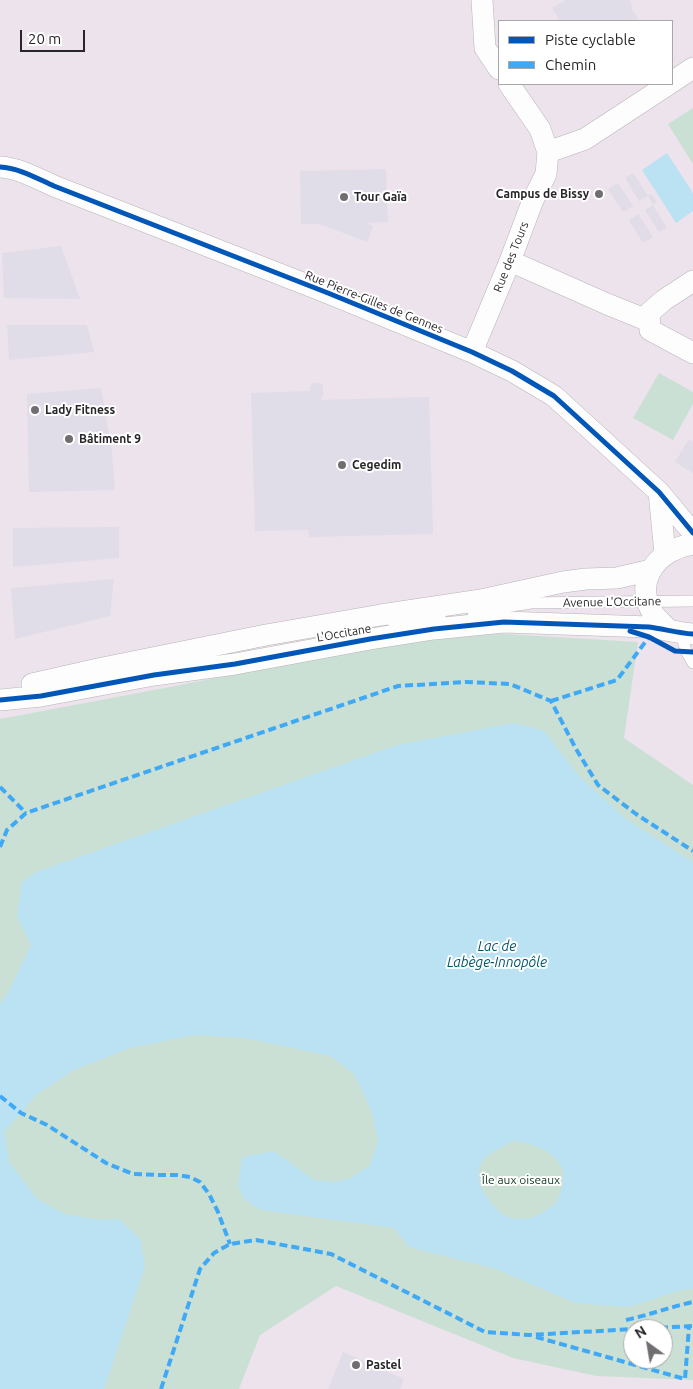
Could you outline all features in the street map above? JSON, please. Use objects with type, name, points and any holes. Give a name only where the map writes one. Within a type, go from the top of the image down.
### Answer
[{"type":"street","points":[[482,0],[485,48],[498,68]]},
{"type":"street","points":[[673,81],[693,68]]},
{"type":"street","name":"Rue des Tours","points":[[472,352],[510,262],[533,200],[546,174],[548,152],[540,129],[510,85]]},
{"type":"street","points":[[548,152],[585,138],[667,85]]},
{"type":"street","name":"Rue Pierre-Gilles de Gennes","points":[[0,167],[24,173],[472,352],[512,371],[554,396],[659,492],[693,533]]},
{"type":"street","points":[[510,262],[649,321]]},
{"type":"street","points":[[693,281],[664,300],[649,313],[650,330],[693,353]]},
{"type":"street","points":[[659,492],[665,554]]},
{"type":"street","points":[[681,632],[653,613],[648,601],[646,584],[651,570],[665,554],[682,546],[693,544]]},
{"type":"street","name":"L'Occitane","points":[[0,692],[98,669],[266,635],[481,600],[563,582],[617,578],[651,570]]},
{"type":"street","name":"L'Occitane","points":[[0,700],[41,696],[154,675],[235,664],[434,629],[504,622],[649,628],[681,632]]},
{"type":"lane","name":"L'Occitane","points":[[481,600],[531,604]]},
{"type":"lane","name":"Avenue L'Occitane","points":[[531,604],[693,601]]},
{"type":"lane","name":"L'Occitane","points":[[182,671],[254,651],[444,616],[531,604]]},
{"type":"lane","points":[[681,632],[686,652],[693,663]]},
{"type":"shaded area","points":[[0,0],[693,0],[693,1389],[0,1389]]},
{"type":"green space","points":[[693,108],[693,164],[668,124]]},
{"type":"green space","points":[[659,373],[693,392],[693,404],[673,440],[633,418]]},
{"type":"green space","name":"Île aux oiseaux","points":[[472,632],[638,642],[624,738],[693,785],[693,1380],[596,1376],[513,1358],[336,1286],[260,1335],[239,1389],[0,1389],[0,719],[370,647]]},
{"type":"water","points":[[667,153],[693,193],[693,211],[676,223],[642,170]]},
{"type":"water","name":"Lac de Labège-Innopôle","points":[[514,723],[544,731],[581,778],[626,819],[693,862],[693,1289],[681,1290],[629,1307],[575,1303],[496,1269],[409,1247],[394,1228],[261,1210],[244,1199],[238,1185],[242,1157],[274,1151],[314,1180],[334,1182],[349,1179],[370,1165],[378,1141],[368,1103],[354,1074],[330,1056],[245,1038],[194,1035],[130,1048],[74,1070],[36,1095],[4,1132],[9,1162],[38,1200],[67,1215],[103,1220],[119,1219],[140,1239],[145,1266],[104,1389],[0,1389],[0,1004],[10,989],[31,945],[17,916],[22,882],[36,872],[397,745]],"holes":[[[513,1141],[544,1150],[553,1156],[563,1171],[563,1181],[559,1197],[554,1205],[531,1218],[514,1219],[503,1215],[491,1202],[481,1186],[479,1175],[482,1162],[491,1153]]]},
{"type":"building","points":[[565,0],[629,0],[633,7],[631,8],[638,20],[559,20],[552,8]]},
{"type":"building","name":"Tour Gaïa","points":[[386,169],[388,222],[369,223],[373,226],[367,242],[320,224],[301,224],[300,171]]},
{"type":"building","points":[[633,173],[648,196],[639,201],[625,178]]},
{"type":"building","points":[[618,183],[633,206],[623,212],[608,189]]},
{"type":"building","points":[[651,194],[657,202],[653,205],[648,196]]},
{"type":"building","points":[[653,205],[667,228],[659,232],[645,210]]},
{"type":"building","points":[[638,214],[653,237],[643,243],[629,220]]},
{"type":"building","points":[[61,246],[80,299],[4,298],[2,253]]},
{"type":"building","points":[[7,325],[87,325],[94,352],[9,360]]},
{"type":"building","name":"Cegedim","points":[[320,383],[323,386],[321,400],[429,397],[433,534],[309,537],[308,530],[255,531],[251,393],[310,391],[311,384]]},
{"type":"building","name":"Bâtiment 9","points":[[101,388],[112,452],[115,490],[29,492],[27,394]]},
{"type":"building","points":[[689,439],[693,442],[693,473],[675,462]]},
{"type":"building","points":[[119,527],[119,558],[13,567],[13,528]]},
{"type":"building","points":[[114,579],[110,616],[15,639],[11,588]]},
{"type":"building","name":"Pastel","points":[[343,1352],[404,1379],[400,1389],[328,1389]]},
{"type":"marked path","points":[[551,701],[617,680],[649,637]]},
{"type":"marked path","points":[[0,847],[7,830],[26,813],[398,686],[466,682],[510,684],[551,701],[576,749],[598,785],[636,814],[693,851]]},
{"type":"marked path","points":[[0,787],[26,813]]},
{"type":"marked path","points":[[0,1096],[21,1113],[47,1125],[106,1163],[133,1174],[176,1175],[190,1177],[200,1182],[209,1194],[218,1212],[230,1244]]},
{"type":"marked path","points":[[161,1389],[200,1269],[214,1253],[230,1244],[256,1240],[331,1254],[485,1332],[529,1335],[623,1330]]},
{"type":"marked path","points":[[630,1319],[693,1302]]},
{"type":"marked path","points":[[673,1327],[693,1326]]},
{"type":"marked path","points":[[536,1337],[685,1379],[689,1327]]},
{"type":"cycle path","points":[[0,167],[14,169],[328,293],[472,352],[512,371],[554,396],[659,492],[693,533]]},
{"type":"cycle path","points":[[0,700],[41,696],[154,675],[235,664],[434,629],[504,622],[649,627],[693,634]]},
{"type":"cycle path","points":[[630,631],[649,637],[675,651],[693,652]]},
{"type":"place","name":"Campus de Bissy","points":[[599,194]]},
{"type":"place","name":"Tour Gaïa","points":[[344,197]]},
{"type":"place","name":"Lady Fitness","points":[[35,410]]},
{"type":"place","name":"Bâtiment 9","points":[[69,439]]},
{"type":"place","name":"Cegedim","points":[[342,465]]},
{"type":"place","name":"Pastel","points":[[356,1365]]}]
